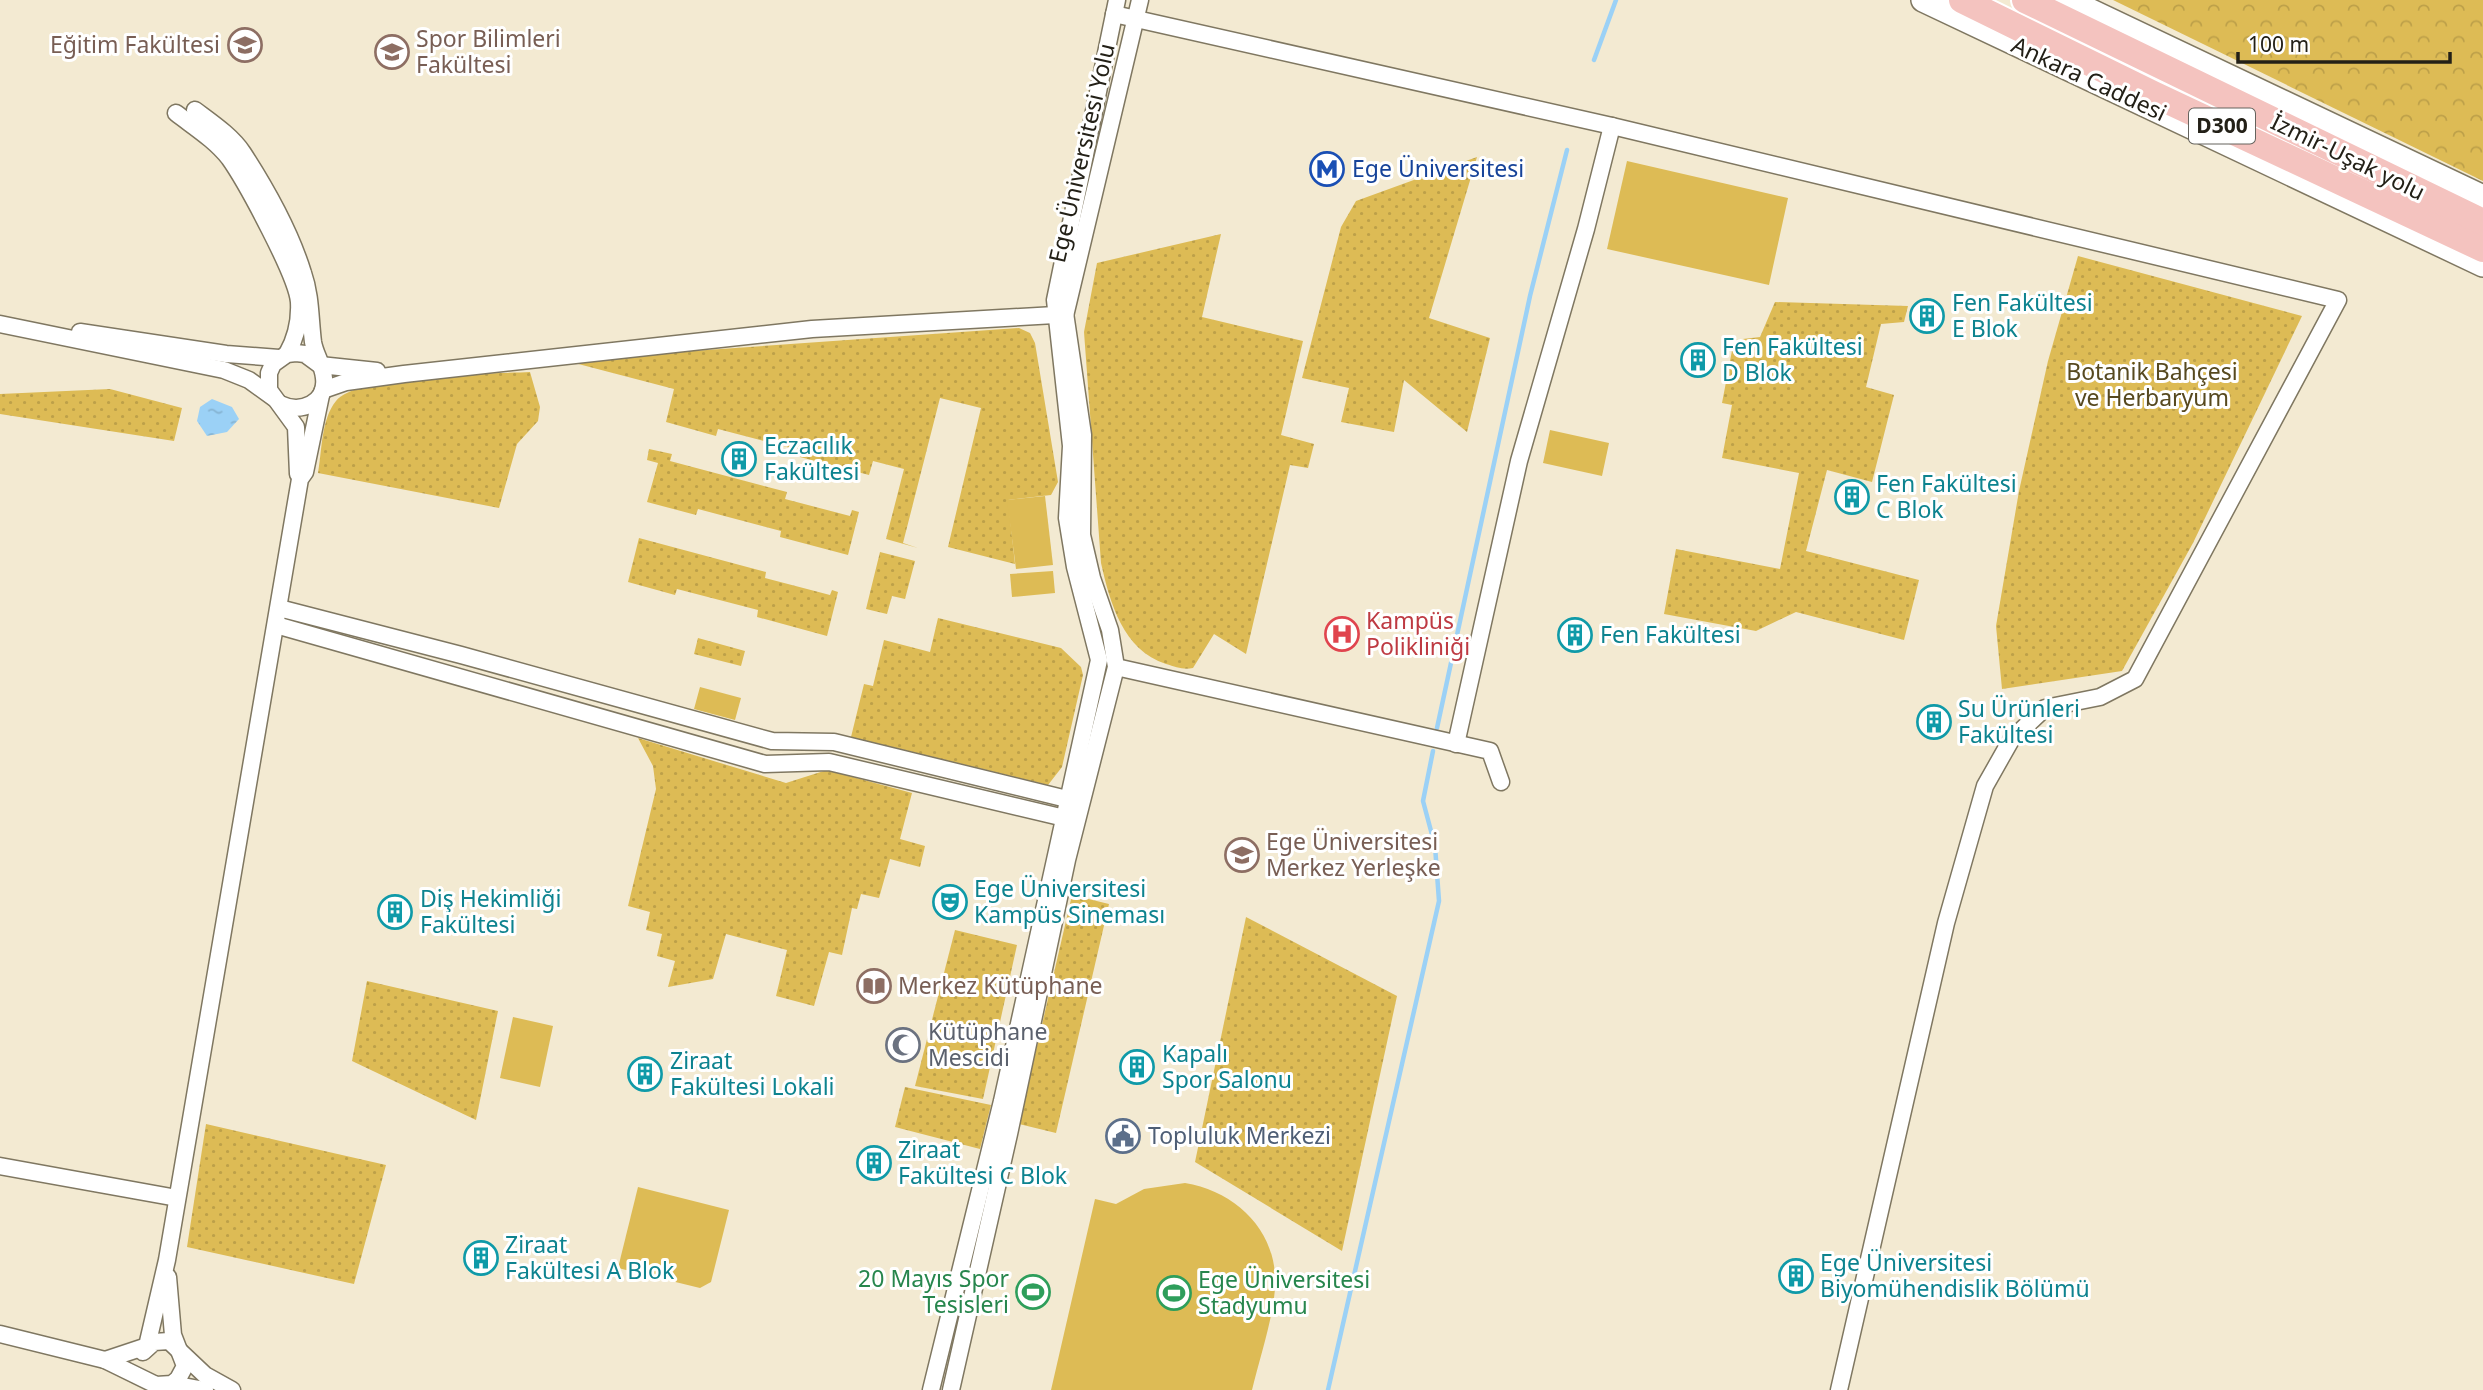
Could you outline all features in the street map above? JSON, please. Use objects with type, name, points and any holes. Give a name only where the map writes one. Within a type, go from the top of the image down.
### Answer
[{"type":"highway","name":"Ankara Caddesi","points":[[1962,0],[2153,94],[2483,249]]},
{"type":"highway","name":"İzmir-Uşak yolu","points":[[2025,0],[2483,222]]},
{"type":"highway","points":[[2073,3],[2185,78]]},
{"type":"highway","points":[[2077,73],[2153,94]]},
{"type":"main road","name":"Ankara Caddesi","points":[[1923,0],[2483,265]]},
{"type":"main road","points":[[2073,3],[2483,197]]},
{"type":"street","name":"Ege Üniversitesi Yolu","points":[[1060,315],[1140,0]]},
{"type":"street","name":"Ege Üniversitesi Yolu","points":[[1060,315],[1055,300],[1116,7]]},
{"type":"street","points":[[1116,7],[1136,21],[1612,126],[2338,300],[2135,679],[2100,697],[2045,708],[2011,740],[1985,786],[1946,923],[1839,1390]]},
{"type":"street","points":[[195,110],[241,149],[285,229],[303,272],[312,308],[312,334],[325,381],[305,472],[300,479]]},
{"type":"street","points":[[144,1377],[139,1362],[147,1346],[167,1260],[300,479],[296,427],[277,401],[268,382],[269,373],[296,333],[299,302],[270,231],[229,159],[213,141],[176,113]]},
{"type":"street","points":[[1456,744],[1520,461],[1587,229],[1612,126]]},
{"type":"street","points":[[0,316],[41,329],[224,370],[249,380],[277,401],[304,408],[322,393],[346,382],[404,374],[812,328],[1060,315]]},
{"type":"street","points":[[1060,315],[1071,446],[1067,518],[1075,567],[1098,663],[1106,674],[1115,667]]},
{"type":"street","points":[[951,1390],[1002,1132],[1069,819],[1115,667],[1082,535],[1083,435],[1060,315]]},
{"type":"street","points":[[0,324],[226,354],[305,354],[320,365],[404,374]]},
{"type":"street","points":[[279,608],[461,654],[772,741],[834,742],[1074,801]]},
{"type":"street","points":[[276,625],[765,764],[829,762],[1069,819]]},
{"type":"street","points":[[455,675],[461,654]]},
{"type":"street","points":[[1074,801],[1098,663]]},
{"type":"street","points":[[1115,667],[1490,751],[1501,782]]},
{"type":"street","points":[[516,692],[521,671]]},
{"type":"street","points":[[931,1390],[1002,1132]]},
{"type":"street","points":[[0,1166],[177,1198]]},
{"type":"street","points":[[167,1260],[173,1335],[183,1354],[183,1373],[172,1384]]},
{"type":"street","points":[[0,1334],[105,1360],[156,1385],[172,1384],[205,1390]]},
{"type":"street","points":[[105,1360],[154,1342],[169,1341],[205,1375],[232,1390]]},
{"type":"green space","points":[[2113,0],[2483,0],[2483,181]]},
{"type":"green space","points":[[1477,157],[1429,318],[1490,338],[1467,432],[1404,380],[1394,432],[1341,422],[1349,388],[1302,378],[1341,227],[1356,201]]},
{"type":"green space","points":[[1627,161],[1788,198],[1769,285],[1607,249]]},
{"type":"green space","points":[[1221,234],[1202,317],[1303,341],[1281,435],[1314,444],[1308,468],[1290,465],[1246,654],[1214,634],[1193,668],[1183,668],[1166,664],[1139,648],[1121,623],[1109,594],[1101,563],[1084,332],[1097,263]]},
{"type":"green space","name":"Botanik Bahçesi ve Herbaryum","points":[[2078,256],[2302,316],[2193,543],[2122,671],[2002,689],[1996,626],[2019,491],[2048,361]]},
{"type":"green space","points":[[1775,302],[1908,306],[1904,322],[1881,324],[1866,387],[1894,395],[1872,482],[1827,470],[1806,551],[1919,580],[1904,640],[1796,612],[1756,631],[1664,614],[1676,549],[1780,569],[1799,473],[1722,458],[1732,405],[1722,403],[1734,340],[1760,337]]},
{"type":"green space","points":[[1019,328],[1030,333],[1035,343],[1058,482],[1051,495],[1008,500],[1015,564],[948,547],[981,408],[940,398],[903,543],[918,548],[886,539],[904,469],[873,461],[869,475],[800,457],[802,451],[718,429],[716,436],[666,422],[674,389],[563,360]]},
{"type":"green space","points":[[530,372],[540,407],[538,421],[517,444],[499,508],[318,473],[327,417],[336,401],[349,392],[397,380]]},
{"type":"green space","points":[[110,389],[182,408],[174,441],[0,414],[0,394]]},
{"type":"green space","points":[[1550,430],[1609,443],[1602,476],[1543,463]]},
{"type":"green space","points":[[649,449],[672,454],[670,461],[787,492],[785,499],[850,516],[852,510],[859,512],[848,555],[780,537],[781,531],[698,509],[696,515],[647,502],[658,463],[647,460]]},
{"type":"green space","points":[[1045,496],[1053,565],[1016,569],[1007,500]]},
{"type":"green space","points":[[639,538],[766,572],[765,578],[830,595],[832,590],[838,592],[827,636],[757,617],[758,610],[677,589],[675,595],[628,582]]},
{"type":"green space","points":[[880,552],[915,561],[905,599],[892,596],[887,614],[866,609]]},
{"type":"green space","points":[[1053,571],[1055,593],[1012,597],[1010,574]]},
{"type":"green space","points":[[938,618],[1061,648],[1081,667],[1083,675],[1062,767],[1048,785],[851,737],[864,684],[873,686],[884,640],[930,652]]},
{"type":"green space","points":[[698,638],[745,651],[741,666],[694,654]]},
{"type":"green space","points":[[700,687],[741,698],[735,720],[694,709]]},
{"type":"green space","points":[[638,738],[786,783],[827,770],[912,793],[900,839],[925,846],[920,867],[890,859],[879,898],[861,894],[857,909],[852,908],[842,955],[829,952],[814,1006],[776,996],[787,950],[726,934],[713,979],[668,987],[675,961],[657,956],[662,934],[646,930],[650,912],[628,906],[656,789],[653,766]]},
{"type":"green space","points":[[1072,895],[1109,904],[1056,1133],[1019,1124]]},
{"type":"green space","points":[[1246,917],[1397,996],[1342,1251],[1195,1162]]},
{"type":"green space","points":[[955,930],[1017,945],[983,1099],[915,1086]]},
{"type":"green space","points":[[367,981],[498,1011],[476,1120],[352,1061]]},
{"type":"green space","points":[[513,1017],[553,1026],[540,1087],[500,1078]]},
{"type":"green space","points":[[905,1087],[991,1105],[980,1149],[895,1127]]},
{"type":"green space","points":[[206,1124],[386,1165],[354,1284],[187,1247]]},
{"type":"green space","name":"Ege Üniversitesi Stadyumu","points":[[1185,1183],[1222,1195],[1238,1206],[1262,1233],[1270,1250],[1275,1289],[1269,1327],[1252,1390],[1051,1390],[1095,1199],[1116,1204],[1144,1189]]},
{"type":"green space","points":[[638,1187],[729,1210],[711,1282],[700,1288],[618,1268]]},
{"type":"water","points":[[212,399],[232,407],[239,419],[227,432],[207,436],[197,421],[200,407]]},
{"type":"waterway","points":[[1594,60],[1616,0]]},
{"type":"waterway","points":[[1437,728],[1530,296],[1567,150]]},
{"type":"waterway","points":[[1328,1390],[1439,901],[1435,846],[1423,801],[1433,751]]},
{"type":"place","name":"Eğitim Fakültesi","points":[[245,45]]},
{"type":"place","name":"Spor Bilimleri Fakültesi","points":[[392,52]]},
{"type":"place","name":"Ege Üniversitesi","points":[[1327,169]]},
{"type":"place","name":"Fen Fakültesi E Blok","points":[[1927,316]]},
{"type":"place","name":"Fen Fakültesi D Blok","points":[[1698,360]]},
{"type":"place","name":"Eczacılık Fakültesi","points":[[739,459]]},
{"type":"place","name":"Fen Fakültesi C Blok","points":[[1852,497]]},
{"type":"place","name":"Kampüs Polikliniği","points":[[1342,634]]},
{"type":"place","name":"Fen Fakültesi","points":[[1575,635]]},
{"type":"place","name":"Su Ürünleri Fakültesi","points":[[1934,722]]},
{"type":"place","name":"Ege Üniversitesi Merkez Yerleşke","points":[[1242,855]]},
{"type":"place","name":"Ege Üniversitesi Kampüs Sineması","points":[[950,902]]},
{"type":"place","name":"Diş Hekimliği Fakültesi","points":[[395,912]]},
{"type":"place","name":"Merkez Kütüphane","points":[[874,986]]},
{"type":"place","name":"Kütüphane Mescidi","points":[[903,1045]]},
{"type":"place","name":"Kapalı Spor Salonu","points":[[1137,1067]]},
{"type":"place","name":"Ziraat Fakültesi Lokali","points":[[645,1074]]},
{"type":"place","name":"Topluluk Merkezi","points":[[1123,1136]]},
{"type":"place","name":"Ziraat Fakültesi C Blok","points":[[874,1163]]},
{"type":"place","name":"Ziraat Fakültesi A Blok","points":[[481,1258]]},
{"type":"place","name":"Ege Üniversitesi Biyomühendislik Bölümü","points":[[1796,1276]]},
{"type":"place","name":"20 Mayıs Spor Tesisleri","points":[[1033,1292]]},
{"type":"place","name":"Ege Üniversitesi Stadyumu","points":[[1174,1293]]}]
